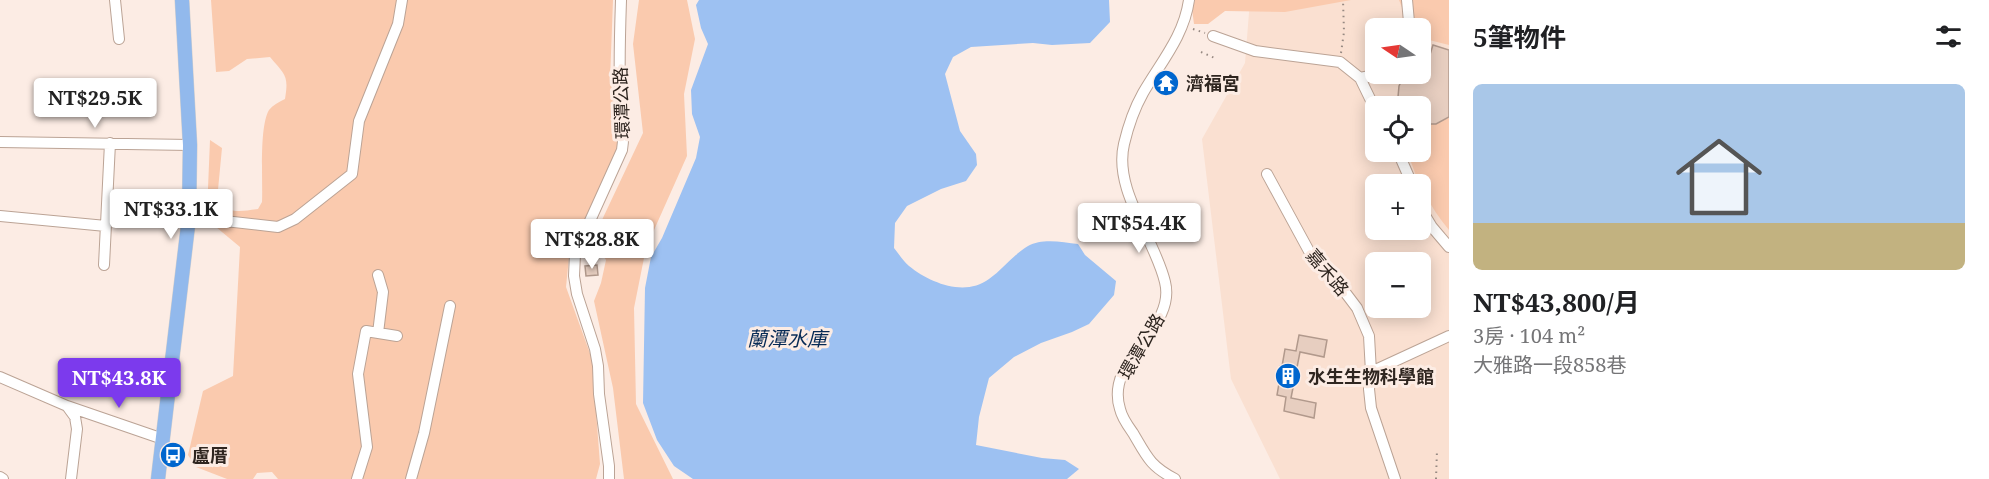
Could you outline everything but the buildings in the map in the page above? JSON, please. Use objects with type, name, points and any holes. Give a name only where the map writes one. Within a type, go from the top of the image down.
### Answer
[{"type":"main road","points":[[158,479],[189,217],[190,145],[182,0]]},
{"type":"street","points":[[115,0],[119,39]]},
{"type":"street","points":[[189,217],[278,227],[295,219],[352,174],[359,121],[398,24],[402,0]]},
{"type":"street","name":"環潭公路","points":[[609,479],[596,349],[577,294],[574,254],[622,150],[625,133],[619,68],[621,0]]},
{"type":"street","name":"環潭公路","points":[[1175,479],[1159,470],[1147,458],[1120,410],[1118,386],[1122,371],[1150,332],[1166,302],[1166,283],[1128,191],[1122,169],[1123,147],[1135,108],[1176,42],[1189,0]]},
{"type":"street","points":[[1407,0],[1409,18]]},
{"type":"street","points":[[1213,36],[1255,51],[1340,62],[1360,78],[1369,96]]},
{"type":"street","points":[[1360,78],[1365,77]]},
{"type":"street","points":[[0,142],[190,145]]},
{"type":"street","points":[[104,265],[110,143]]},
{"type":"street","name":"嘉禾路","points":[[1267,174],[1310,253],[1335,279],[1357,308],[1369,336],[1371,408],[1395,479]]},
{"type":"street","points":[[0,216],[106,226]]},
{"type":"street","points":[[1431,225],[1449,247]]},
{"type":"street","points":[[378,275],[383,292],[378,333]]},
{"type":"street","points":[[411,479],[424,434],[450,306]]},
{"type":"street","points":[[357,479],[367,447],[358,374],[366,331],[397,336]]},
{"type":"street","points":[[1371,372],[1449,336]]},
{"type":"street","points":[[0,377],[67,406],[163,439]]},
{"type":"street","points":[[67,406],[75,417],[77,429],[71,479]]},
{"type":"path","points":[[1340,62],[1344,32],[1343,0]]},
{"type":"path","points":[[1183,25],[1213,36]]},
{"type":"path","points":[[1201,52],[1217,59]]},
{"type":"path","points":[[1437,450],[1437,479]]},
{"type":"shaded area","points":[[211,0],[613,0],[610,80],[622,135],[611,172],[569,257],[566,287],[592,359],[600,464],[596,479],[278,479],[272,472],[257,473],[253,479],[227,479],[196,467],[188,455],[203,391],[233,376],[240,247],[216,227],[207,212],[210,140],[222,148],[217,200],[230,210],[258,209],[262,202],[263,141],[266,118],[271,108],[285,99],[286,85],[285,76],[270,57],[247,59],[229,71],[216,72]]},
{"type":"shaded area","points":[[639,0],[687,0],[695,39],[684,94],[687,156],[646,248],[634,308],[636,404],[673,479],[624,479],[613,388],[594,301],[606,260],[593,239],[643,133],[633,44]]},
{"type":"shaded area","points":[[1195,0],[1351,0],[1285,12],[1225,11],[1208,24],[1194,24],[1192,9]]},
{"type":"shaded area","points":[[1250,0],[1449,0],[1449,479],[1280,479],[1231,379],[1202,139],[1245,63]]},
{"type":"shaded area","points":[[1399,0],[1449,0],[1449,45],[1431,40],[1431,18],[1406,18]]},
{"type":"shaded area","points":[[1449,118],[1449,230],[1431,204],[1431,174],[1415,174],[1411,162],[1431,162],[1431,120]]},
{"type":"water","name":"蘭潭水庫","points":[[699,0],[1109,0],[1110,22],[1090,43],[1052,45],[1033,43],[971,47],[953,57],[945,74],[960,131],[976,154],[977,165],[966,181],[941,189],[907,206],[895,223],[894,248],[903,260],[927,278],[948,286],[969,287],[980,284],[1028,246],[1046,241],[1078,244],[1085,255],[1116,281],[1114,295],[1089,324],[1041,343],[1014,357],[989,378],[979,417],[976,445],[1042,458],[1065,460],[1079,469],[1067,479],[693,479],[674,466],[657,440],[643,403],[645,288],[651,257],[662,238],[696,158],[700,137],[692,114],[691,90],[708,44],[701,28],[696,5]]},
{"type":"place","name":"濟福宮","points":[[1166,83]]},
{"type":"place","name":"水生生物科學館","points":[[1288,376]]},
{"type":"place","name":"盧厝","points":[[173,455]]}]
